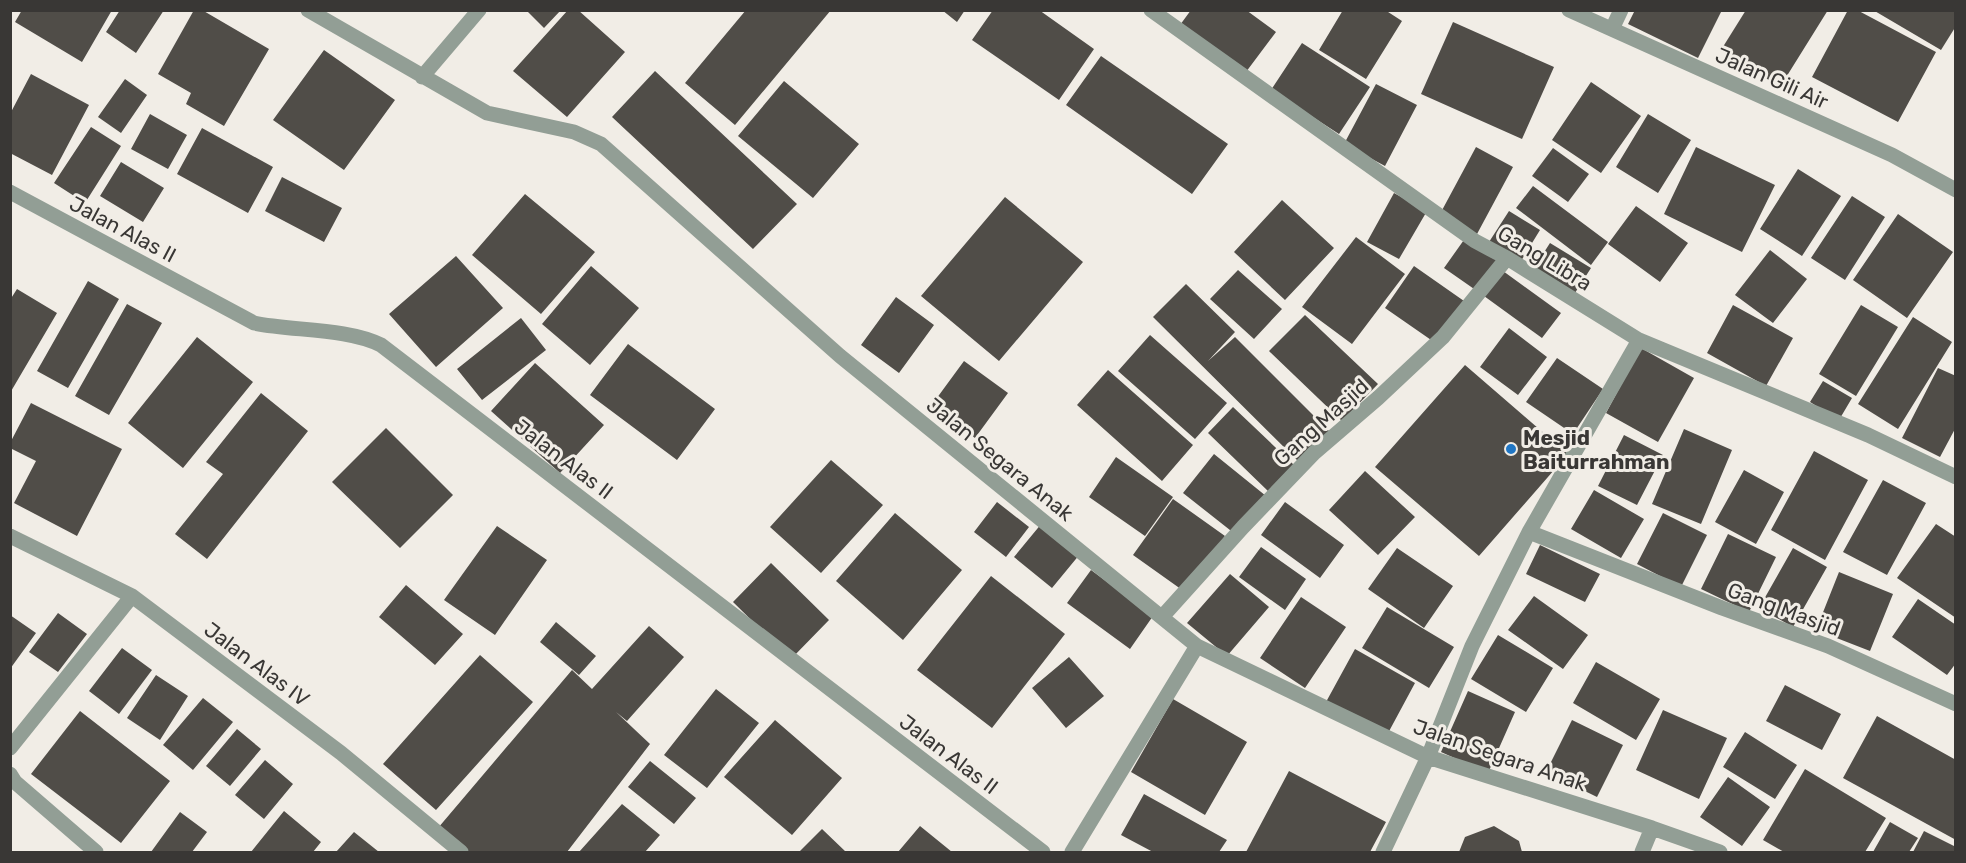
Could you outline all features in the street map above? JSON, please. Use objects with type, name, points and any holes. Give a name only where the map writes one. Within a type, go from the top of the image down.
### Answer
[{"type":"street","name":"Jalan Segara Anak","points":[[308,10],[487,113],[574,132],[601,144],[840,356],[1197,646],[1428,757],[1720,852]]},
{"type":"street","points":[[422,77],[479,10]]},
{"type":"street","name":"Gang Libra","points":[[1151,10],[1475,241],[1507,258],[1639,340],[1869,435],[1956,477]]},
{"type":"street","name":"Jalan Gili Air","points":[[1569,10],[1892,155],[1956,190]]},
{"type":"street","points":[[1612,29],[1621,10]]},
{"type":"street","name":"Jalan Alas II","points":[[10,192],[254,323],[365,337],[381,345],[1043,852]]},
{"type":"street","name":"Gang Masjid","points":[[1162,617],[1314,453],[1378,398],[1443,337],[1507,258]]},
{"type":"street","points":[[1383,852],[1428,757],[1472,646],[1529,532],[1639,340]]},
{"type":"street","name":"Gang Masjid","points":[[1529,532],[1722,608],[1828,646],[1956,704]]},
{"type":"street","name":"Jalan Alas IV","points":[[10,536],[132,596],[341,753],[461,852]]},
{"type":"street","points":[[10,748],[132,596]]},
{"type":"street","points":[[1072,852],[1197,646]]},
{"type":"street","points":[[10,774],[15,782],[96,852]]},
{"type":"street","points":[[1642,852],[1652,828]]},
{"type":"building","points":[[22,10],[112,10],[82,62],[15,22]]},
{"type":"building","points":[[120,10],[164,10],[136,53],[106,32]]},
{"type":"building","points":[[194,10],[202,10],[269,49],[224,126],[186,104],[191,93],[158,74]]},
{"type":"building","points":[[526,10],[561,10],[544,28]]},
{"type":"building","points":[[568,10],[578,10],[625,52],[567,117],[513,71]]},
{"type":"building","points":[[746,10],[831,10],[735,125],[685,83]]},
{"type":"building","points":[[942,10],[965,10],[957,22]]},
{"type":"building","points":[[993,10],[1039,10],[1094,49],[1059,100],[972,40]]},
{"type":"building","points":[[1191,10],[1246,10],[1276,32],[1246,72],[1180,25]]},
{"type":"building","points":[[1343,10],[1385,10],[1402,21],[1366,79],[1319,50]]},
{"type":"building","points":[[1635,10],[1722,10],[1698,58],[1628,24]]},
{"type":"building","points":[[1746,10],[1828,10],[1780,87],[1721,50]]},
{"type":"building","points":[[1848,10],[1857,10],[1936,52],[1898,122],[1812,77]]},
{"type":"building","points":[[1873,10],[1956,10],[1956,26],[1941,50]]},
{"type":"building","points":[[1453,22],[1554,67],[1522,139],[1421,94]]},
{"type":"building","points":[[1302,43],[1370,87],[1339,134],[1271,90]]},
{"type":"building","points":[[324,50],[395,100],[344,170],[273,120]]},
{"type":"building","points":[[1101,56],[1228,144],[1192,194],[1066,105]]},
{"type":"building","points":[[655,71],[797,204],[753,249],[612,117]]},
{"type":"building","points":[[31,74],[89,105],[52,175],[10,153],[10,114]]},
{"type":"building","points":[[125,79],[147,95],[121,133],[98,117]]},
{"type":"building","points":[[784,81],[859,144],[813,198],[738,136]]},
{"type":"building","points":[[1591,82],[1641,116],[1601,173],[1552,140]]},
{"type":"building","points":[[1376,84],[1417,105],[1385,166],[1344,144]]},
{"type":"building","points":[[150,114],[187,135],[168,169],[131,149]]},
{"type":"building","points":[[1648,114],[1691,140],[1658,193],[1616,167]]},
{"type":"building","points":[[91,127],[121,146],[85,203],[54,183]]},
{"type":"building","points":[[202,128],[273,167],[248,213],[177,174]]},
{"type":"building","points":[[1476,147],[1513,167],[1477,234],[1440,214]]},
{"type":"building","points":[[1696,147],[1775,185],[1742,252],[1664,214]]},
{"type":"building","points":[[1553,148],[1589,174],[1568,202],[1532,176]]},
{"type":"building","points":[[121,162],[164,188],[143,222],[100,196]]},
{"type":"building","points":[[1798,169],[1841,196],[1802,256],[1760,229]]},
{"type":"building","points":[[282,177],[342,208],[324,242],[265,211]]},
{"type":"building","points":[[1533,186],[1608,242],[1591,265],[1516,208]]},
{"type":"building","points":[[1394,193],[1427,211],[1399,259],[1367,242]]},
{"type":"building","points":[[525,194],[595,252],[541,314],[472,255]]},
{"type":"building","points":[[1852,196],[1885,217],[1845,280],[1811,258]]},
{"type":"building","points":[[1005,197],[1083,262],[999,361],[921,296]]},
{"type":"building","points":[[1282,200],[1334,248],[1285,300],[1234,252]]},
{"type":"building","points":[[1636,206],[1688,243],[1660,282],[1608,244]]},
{"type":"building","points":[[1509,211],[1540,230],[1521,261],[1489,242]]},
{"type":"building","points":[[1898,214],[1953,252],[1907,318],[1853,280]]},
{"type":"building","points":[[1356,237],[1405,274],[1352,344],[1302,307]]},
{"type":"building","points":[[1466,237],[1499,261],[1477,291],[1444,268]]},
{"type":"building","points":[[1550,243],[1591,268],[1573,296],[1532,271]]},
{"type":"building","points":[[1770,250],[1807,279],[1773,323],[1735,295]]},
{"type":"building","points":[[456,256],[503,308],[436,367],[389,314]]},
{"type":"building","points":[[591,266],[639,308],[590,365],[542,324]]},
{"type":"building","points":[[1414,266],[1464,301],[1434,342],[1385,308]]},
{"type":"building","points":[[1238,270],[1282,309],[1254,339],[1210,299]]},
{"type":"building","points":[[1503,271],[1561,313],[1542,338],[1484,296]]},
{"type":"building","points":[[88,281],[119,299],[68,388],[37,371]]},
{"type":"building","points":[[1186,284],[1235,332],[1208,361],[1235,337],[1330,432],[1300,463],[1153,317]]},
{"type":"building","points":[[17,289],[57,313],[10,393],[10,300]]},
{"type":"building","points":[[896,297],[934,325],[899,373],[861,345]]},
{"type":"building","points":[[127,304],[162,323],[109,415],[75,396]]},
{"type":"building","points":[[1733,305],[1793,338],[1766,386],[1707,353]]},
{"type":"building","points":[[1861,305],[1898,327],[1856,396],[1819,374]]},
{"type":"building","points":[[1305,315],[1378,384],[1342,421],[1269,351]]},
{"type":"building","points":[[1913,317],[1952,342],[1898,429],[1858,404]]},
{"type":"building","points":[[521,318],[546,350],[482,400],[457,369]]},
{"type":"building","points":[[1509,328],[1547,357],[1518,395],[1480,367]]},
{"type":"building","points":[[1150,335],[1227,403],[1195,439],[1118,371]]},
{"type":"building","points":[[197,337],[253,382],[183,468],[128,423]]},
{"type":"building","points":[[628,344],[715,409],[677,460],[590,395]]},
{"type":"building","points":[[1641,348],[1694,378],[1658,442],[1606,413]]},
{"type":"building","points":[[1557,358],[1603,389],[1573,434],[1526,402]]},
{"type":"building","points":[[964,361],[1008,393],[975,438],[931,406]]},
{"type":"building","points":[[535,363],[604,425],[560,473],[491,411]]},
{"type":"building","points":[[1465,365],[1568,454],[1479,556],[1375,467]]},
{"type":"building","points":[[1938,368],[1956,376],[1956,427],[1940,457],[1902,438]]},
{"type":"building","points":[[1108,370],[1193,445],[1162,481],[1077,405]]},
{"type":"building","points":[[1823,381],[1852,398],[1839,420],[1810,402]]},
{"type":"building","points":[[261,393],[308,431],[207,559],[175,534],[223,474],[206,462]]},
{"type":"building","points":[[31,403],[122,449],[77,536],[14,503],[36,461],[10,448],[10,443]]},
{"type":"building","points":[[1233,407],[1294,465],[1269,492],[1208,433]]},
{"type":"building","points":[[386,428],[453,495],[400,548],[332,482]]},
{"type":"building","points":[[1684,429],[1732,450],[1701,524],[1652,504]]},
{"type":"building","points":[[1624,435],[1663,455],[1637,505],[1598,486]]},
{"type":"building","points":[[1814,451],[1868,480],[1825,560],[1771,530]]},
{"type":"building","points":[[1214,454],[1266,496],[1235,534],[1183,493]]},
{"type":"building","points":[[1116,457],[1173,497],[1145,536],[1089,497]]},
{"type":"building","points":[[831,460],[883,505],[821,573],[770,527]]},
{"type":"building","points":[[1744,470],[1784,492],[1756,544],[1715,522]]},
{"type":"building","points":[[1365,471],[1415,517],[1378,555],[1329,510]]},
{"type":"building","points":[[1883,480],[1926,503],[1887,575],[1843,552]]},
{"type":"building","points":[[1594,490],[1644,519],[1621,558],[1571,529]]},
{"type":"building","points":[[1173,499],[1225,536],[1185,592],[1133,555]]},
{"type":"building","points":[[997,502],[1029,527],[1006,557],[974,532]]},
{"type":"building","points":[[1285,502],[1344,545],[1320,578],[1261,535]]},
{"type":"building","points":[[895,513],[962,570],[903,640],[836,581]]},
{"type":"building","points":[[1663,513],[1707,535],[1681,587],[1637,564]]},
{"type":"building","points":[[1042,523],[1080,554],[1052,588],[1014,557]]},
{"type":"building","points":[[1936,524],[1956,537],[1956,618],[1897,578]]},
{"type":"building","points":[[497,526],[547,560],[495,635],[444,600]]},
{"type":"building","points":[[1728,534],[1776,557],[1749,612],[1701,589]]},
{"type":"building","points":[[1540,545],[1600,574],[1585,602],[1526,574]]},
{"type":"building","points":[[1261,547],[1306,579],[1285,610],[1239,577]]},
{"type":"building","points":[[1397,548],[1453,586],[1424,628],[1368,589]]},
{"type":"building","points":[[1793,548],[1827,567],[1793,627],[1759,608]]},
{"type":"building","points":[[771,563],[829,620],[791,659],[733,602]]},
{"type":"building","points":[[1091,570],[1153,616],[1130,649],[1067,603]]},
{"type":"building","points":[[1839,572],[1893,594],[1870,651],[1816,630]]},
{"type":"building","points":[[1230,574],[1269,607],[1227,656],[1187,623]]},
{"type":"building","points":[[991,576],[1065,634],[992,728],[917,670]]},
{"type":"building","points":[[406,585],[463,634],[435,665],[379,617]]},
{"type":"building","points":[[1534,596],[1588,635],[1563,669],[1508,630]]},
{"type":"building","points":[[1301,597],[1346,627],[1305,688],[1260,658]]},
{"type":"building","points":[[1918,599],[1956,625],[1956,663],[1947,675],[1892,637]]},
{"type":"building","points":[[1387,607],[1454,647],[1429,688],[1362,648]]},
{"type":"building","points":[[58,613],[87,634],[58,672],[29,652]]},
{"type":"building","points":[[10,615],[36,633],[10,669]]},
{"type":"building","points":[[556,622],[596,656],[579,675],[540,642]]},
{"type":"building","points":[[649,626],[684,657],[627,721],[616,712],[650,744],[567,852],[466,852],[438,828],[572,670],[592,689]]},
{"type":"building","points":[[1498,635],[1553,668],[1526,712],[1471,679]]},
{"type":"building","points":[[122,648],[152,670],[119,714],[89,691]]},
{"type":"building","points":[[1355,649],[1415,683],[1387,735],[1326,702]]},
{"type":"building","points":[[480,655],[533,702],[436,810],[383,764]]},
{"type":"building","points":[[1069,657],[1104,696],[1066,728],[1032,688]]},
{"type":"building","points":[[1596,662],[1660,699],[1636,740],[1573,703]]},
{"type":"building","points":[[156,675],[188,696],[160,740],[127,718]]},
{"type":"building","points":[[1785,685],[1841,714],[1822,750],[1766,721]]},
{"type":"building","points":[[716,689],[759,723],[707,788],[664,755]]},
{"type":"building","points":[[1468,691],[1515,712],[1488,773],[1441,752]]},
{"type":"building","points":[[203,698],[233,722],[193,770],[163,745]]},
{"type":"building","points":[[1173,699],[1247,742],[1205,815],[1131,772]]},
{"type":"building","points":[[1663,710],[1727,738],[1699,799],[1636,770]]},
{"type":"building","points":[[80,711],[170,781],[121,843],[31,774]]},
{"type":"building","points":[[1877,716],[1956,760],[1956,840],[1843,778]]},
{"type":"building","points":[[775,720],[842,778],[792,835],[724,777]]},
{"type":"building","points":[[1572,720],[1623,745],[1597,797],[1546,772]]},
{"type":"building","points":[[237,729],[261,749],[230,786],[206,766]]},
{"type":"building","points":[[1745,732],[1797,765],[1775,799],[1723,767]]},
{"type":"building","points":[[265,760],[293,784],[264,819],[235,795]]},
{"type":"building","points":[[650,761],[696,798],[674,824],[628,787]]},
{"type":"building","points":[[1805,769],[1886,818],[1865,852],[1784,852],[1763,840]]},
{"type":"building","points":[[1289,771],[1386,822],[1370,852],[1246,852]]},
{"type":"building","points":[[1728,777],[1770,807],[1742,846],[1700,817]]},
{"type":"building","points":[[1144,794],[1227,840],[1219,852],[1153,852],[1121,835]]},
{"type":"building","points":[[622,804],[660,835],[645,852],[579,852]]},
{"type":"building","points":[[284,811],[321,842],[313,852],[251,852]]},
{"type":"building","points":[[180,812],[207,832],[192,852],[151,852]]},
{"type":"building","points":[[1890,822],[1918,838],[1909,852],[1873,852]]},
{"type":"building","points":[[920,826],[952,852],[898,852]]},
{"type":"building","points":[[1494,826],[1519,841],[1522,852],[1459,852],[1465,837]]},
{"type":"building","points":[[822,829],[846,852],[799,852]]},
{"type":"building","points":[[1924,831],[1956,847],[1956,852],[1913,852]]},
{"type":"building","points":[[354,832],[379,852],[336,852]]},
{"type":"place","name":"Mesjid Baiturrahman","points":[[1511,449]]}]
